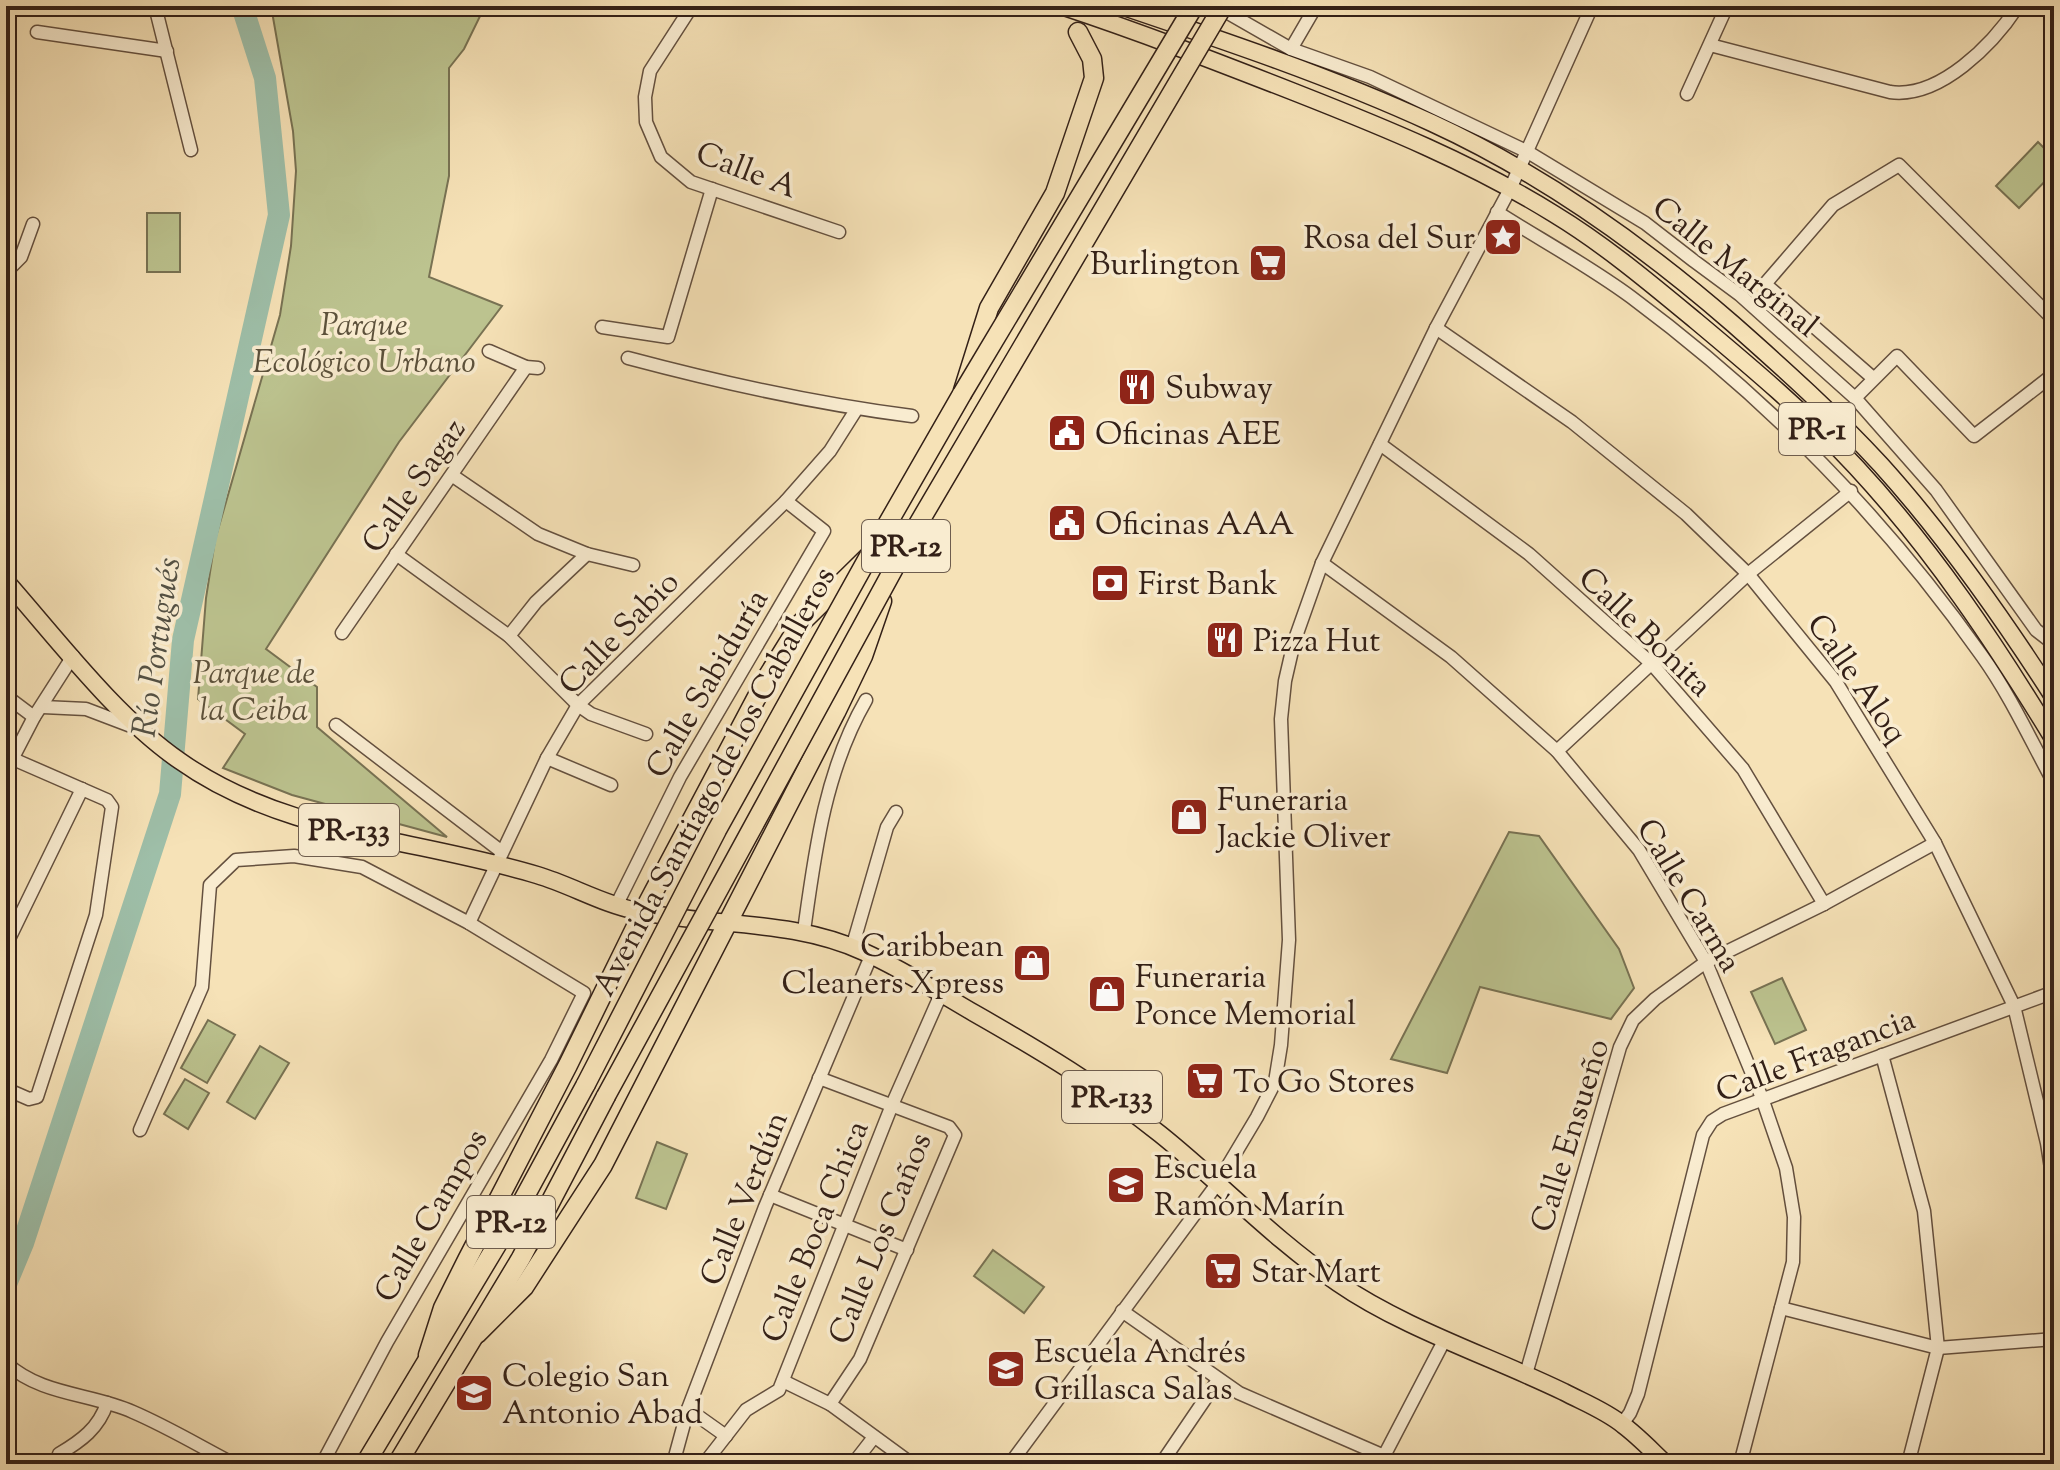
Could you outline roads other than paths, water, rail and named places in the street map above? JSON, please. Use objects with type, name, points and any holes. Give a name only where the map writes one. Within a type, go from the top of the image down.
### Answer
[{"type":"highway","name":"Avenida Santiago de los Caballeros","points":[[365,1464],[516,1213],[717,830],[869,556],[1194,6]]},
{"type":"highway","name":"Avenida Santiago de los Caballeros","points":[[397,1464],[521,1258],[893,569],[1223,6]]},
{"type":"highway","points":[[962,394],[989,308],[1055,193],[1094,78],[1092,59],[1078,32]]},
{"type":"highway","points":[[428,1355],[443,1308],[734,738],[800,624],[869,556]]},
{"type":"highway","points":[[477,1334],[524,1287],[603,1165],[863,656],[893,569]]},
{"type":"main road","name":"PR-1","points":[[1061,6],[1135,31],[1366,120],[1510,189],[1566,222],[1644,278],[1754,370],[1853,464],[1908,527],[1971,609],[2054,740]]},
{"type":"main road","name":"PR-1","points":[[1121,6],[1432,123],[1581,205],[1662,263],[1820,402],[1882,466],[1933,525],[1994,607],[2054,698]]},
{"type":"main road","name":"PR-133","points":[[6,581],[141,731],[173,757],[210,780],[256,802],[309,820],[498,858],[616,906],[804,931],[871,956],[1062,1063],[1106,1093],[1164,1137],[1339,1284],[1622,1424],[1666,1464]]},
{"type":"street","points":[[155,6],[191,150]]},
{"type":"street","name":"Calle A","points":[[692,6],[650,71],[645,97],[646,122],[661,157],[691,182],[839,232]]},
{"type":"street","name":"Calle Marginal","points":[[1216,6],[1291,49],[1370,77],[1526,151],[1645,223],[1740,295],[1855,398],[1936,490],[2036,630],[2054,644]]},
{"type":"street","points":[[1291,49],[1316,6]]},
{"type":"street","points":[[1010,1464],[1217,1184],[1275,1082],[1289,940],[1282,702],[1294,642],[1322,563],[1436,328],[1510,189],[1592,6]]},
{"type":"street","points":[[1687,94],[1727,6]]},
{"type":"street","points":[[1710,45],[1890,92],[1905,93],[1938,83],[1960,69],[2018,6]]},
{"type":"street","points":[[37,32],[167,51]]},
{"type":"street","points":[[1873,378],[1765,284],[1833,205],[1899,165],[2054,320]]},
{"type":"street","points":[[602,327],[668,337],[712,189]]},
{"type":"street","points":[[1497,212],[1628,295],[1722,368],[1851,491],[1918,570],[1984,658],[2054,783]]},
{"type":"street","points":[[6,272],[21,257],[33,224]]},
{"type":"street","name":"Calle Aloq","points":[[1436,328],[1572,422],[1686,514],[1748,574],[1836,682],[1935,843],[2014,1006],[2047,1143],[2054,1187]]},
{"type":"street","name":"Calle Sagaz","points":[[342,633],[532,368],[489,351]]},
{"type":"street","points":[[1855,398],[1897,356],[1974,436],[2054,374]]},
{"type":"street","points":[[628,358],[716,382],[856,410],[912,416]]},
{"type":"street","name":"Calle Sabio","points":[[469,923],[547,758],[578,705],[786,501],[830,451],[856,410]]},
{"type":"street","name":"Calle Bonita","points":[[1380,444],[1529,554],[1652,664],[1743,769],[1824,904]]},
{"type":"street","points":[[6,450],[6,474]]},
{"type":"street","points":[[453,476],[538,534],[587,554],[633,565]]},
{"type":"street","points":[[1557,751],[1748,574],[1851,491]]},
{"type":"street","name":"Calle Sabiduría","points":[[616,906],[680,777],[824,531],[786,501]]},
{"type":"street","points":[[396,554],[509,636],[578,705],[591,714],[646,734]]},
{"type":"street","points":[[509,636],[536,602],[587,554]]},
{"type":"street","name":"Calle Carma","points":[[1322,563],[1451,657],[1557,751],[1639,850],[1706,962],[1762,1098],[1786,1168],[1794,1217],[1793,1262],[1740,1464]]},
{"type":"street","points":[[6,771],[73,656]]},
{"type":"street","points":[[6,696],[38,712],[86,709],[141,731]]},
{"type":"street","points":[[804,931],[827,794],[850,727],[866,700]]},
{"type":"street","points":[[336,725],[498,858]]},
{"type":"street","points":[[547,758],[611,785]]},
{"type":"street","points":[[6,1089],[29,1099],[37,1097],[96,915],[111,803],[13,759]]},
{"type":"street","points":[[6,945],[82,789]]},
{"type":"street","points":[[852,948],[887,827],[896,812]]},
{"type":"street","name":"Calle Ensueño","points":[[1526,1374],[1620,1047],[1633,1020],[1655,999],[1706,962],[1824,904],[1935,843]]},
{"type":"street","points":[[140,1130],[202,987],[210,885],[236,860],[294,856],[362,867],[469,923]]},
{"type":"street","name":"Calle Campos","points":[[322,1464],[387,1342],[551,1060],[584,993],[469,923]]},
{"type":"street","name":"Calle Verdún","points":[[673,1464],[688,1409],[770,1195],[871,956]]},
{"type":"street","name":"Calle Fragancia","points":[[1622,1424],[1638,1394],[1703,1135],[1712,1121],[1762,1098],[2054,992]]},
{"type":"street","name":"Calle Boca Chica","points":[[704,1464],[746,1410],[779,1390],[892,1105],[943,995]]},
{"type":"street","points":[[1882,1055],[1924,1211],[1938,1348],[1908,1464]]},
{"type":"street","name":"Calle Los Caños","points":[[819,1078],[949,1127],[955,1135],[860,1359],[830,1404]]},
{"type":"street","points":[[770,1195],[907,1250]]},
{"type":"street","points":[[1781,1308],[1938,1348],[2054,1339]]},
{"type":"street","points":[[1122,1311],[1239,1393],[1397,1464]]},
{"type":"street","points":[[1384,1456],[1445,1339]]},
{"type":"street","points":[[11,1368],[44,1388],[132,1411],[234,1464]]},
{"type":"street","points":[[1161,1464],[1218,1380]]},
{"type":"street","points":[[783,1381],[830,1404],[912,1464]]},
{"type":"street","points":[[65,1464],[59,1454],[82,1440],[101,1419],[107,1403]]},
{"type":"street","points":[[688,1409],[726,1436]]},
{"type":"street","points":[[853,1464],[874,1437]]},
{"type":"waterway","name":"Río Portugués","points":[[6,1284],[23,1243],[170,794],[183,640],[279,215],[265,78],[242,6]]},
{"type":"place","name":"Rosa del Sur","points":[[1503,237]]},
{"type":"place","name":"Burlington","points":[[1268,263]]},
{"type":"place","name":"Subway","points":[[1137,387]]},
{"type":"place","name":"Oficinas AEE","points":[[1067,433]]},
{"type":"place","name":"Oficinas AAA","points":[[1067,523]]},
{"type":"place","name":"First Bank","points":[[1110,583]]},
{"type":"place","name":"Pizza Hut","points":[[1225,640]]},
{"type":"place","name":"Funeraria Jackie Oliver","points":[[1189,817]]},
{"type":"place","name":"Caribbean Cleaners Xpress","points":[[1032,963]]},
{"type":"place","name":"Funeraria Ponce Memorial","points":[[1107,994]]},
{"type":"place","name":"To Go Stores","points":[[1205,1081]]},
{"type":"place","name":"Escuela Ramón Marín","points":[[1126,1185]]},
{"type":"place","name":"Star Mart","points":[[1223,1271]]},
{"type":"place","name":"Escuela Andrés Grillasca Salas","points":[[1006,1369]]},
{"type":"place","name":"Colegio San Antonio Abad","points":[[474,1393]]},
{"type":"park label","name":"Parque Ecológico Urbano","points":[[364,342]]},
{"type":"park label","name":"Parque de la Ceiba","points":[[254,690]]}]
